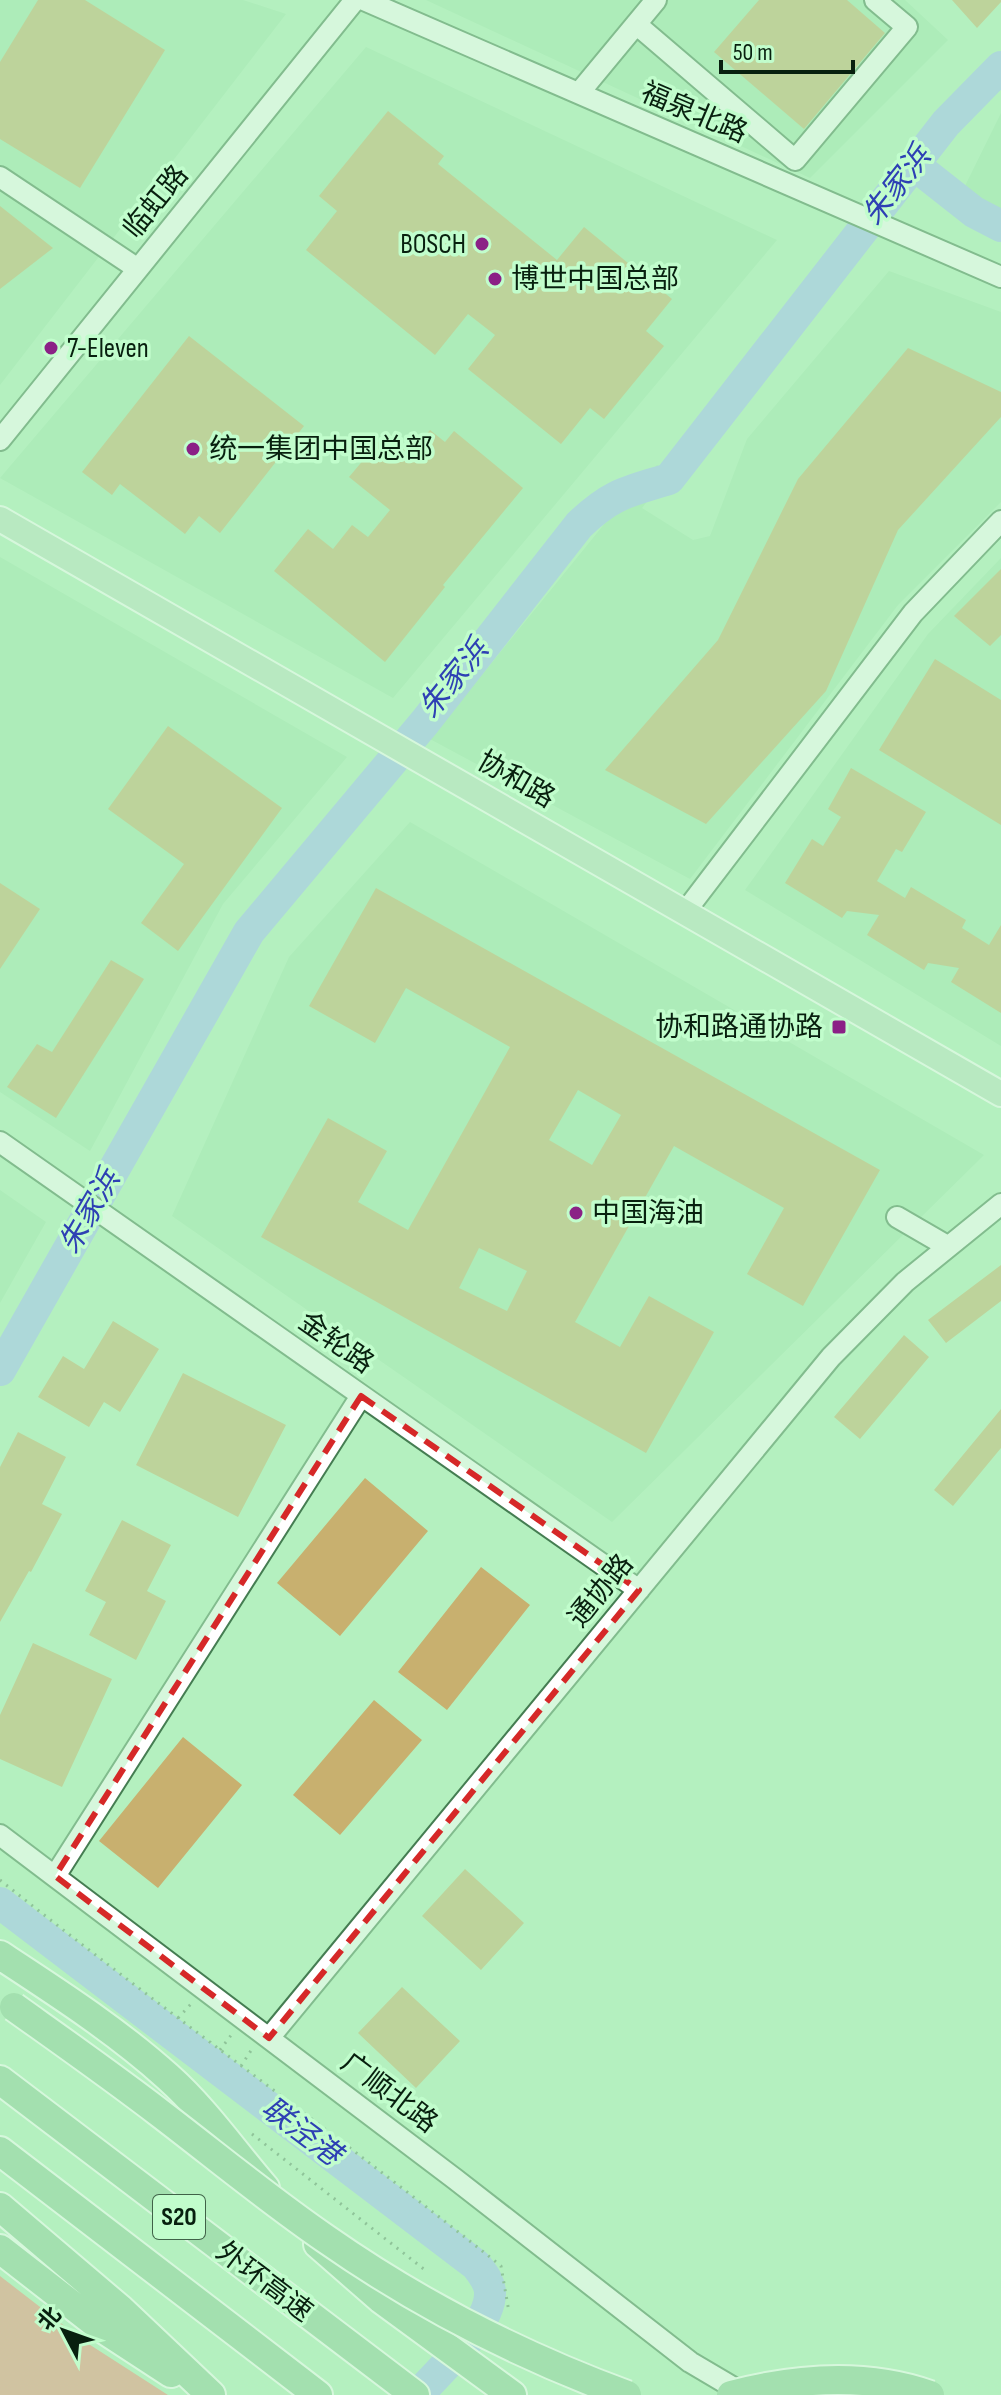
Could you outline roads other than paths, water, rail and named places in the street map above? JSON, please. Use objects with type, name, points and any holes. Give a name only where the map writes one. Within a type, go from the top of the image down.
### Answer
[{"type":"highway","points":[[0,1955],[94,2019],[168,2077],[208,2119],[278,2203],[323,2249],[421,2330],[512,2395]]},
{"type":"highway","points":[[7,2002],[302,2222],[385,2278],[444,2313],[505,2343],[627,2395]]},
{"type":"highway","name":"外环高速","points":[[0,2080],[415,2395]]},
{"type":"highway","name":"外环高速","points":[[0,2151],[318,2395]]},
{"type":"highway","points":[[0,2207],[120,2309],[210,2395]]},
{"type":"highway","points":[[0,2249],[99,2326],[210,2395]]},
{"type":"highway","points":[[731,2395],[813,2380],[865,2381],[930,2395]]},
{"type":"main road","name":"协和路","points":[[0,519],[1001,1094]]},
{"type":"street","name":"临虹路","points":[[0,440],[355,0]]},
{"type":"street","name":"福泉北路","points":[[364,0],[1001,277]]},
{"type":"street","points":[[579,93],[656,0]]},
{"type":"street","points":[[636,24],[795,160],[907,27],[875,0]]},
{"type":"street","points":[[0,177],[138,269]]},
{"type":"street","points":[[685,912],[913,613],[1001,521]]},
{"type":"street","name":"金轮路","points":[[0,1142],[639,1590]]},
{"type":"street","name":"通协路","points":[[269,2038],[831,1357],[905,1282],[1001,1204]]},
{"type":"street","points":[[897,1217],[947,1246]]},
{"type":"street","points":[[55,1876],[361,1396]]},
{"type":"street","name":"广顺北路","points":[[0,1835],[690,2362],[746,2395]]},
{"type":"waterway","name":"朱家浜","points":[[0,1370],[249,932],[425,722],[579,525],[611,500],[669,479],[946,123],[1001,67]]},
{"type":"waterway","points":[[913,164],[974,212],[1001,226]]},
{"type":"waterway","name":"联泾港","points":[[0,1903],[476,2265],[490,2289],[488,2306],[462,2347],[418,2395]]},
{"type":"place","name":"BOSCH","points":[[482,244]]},
{"type":"place","name":"博世中国总部","points":[[495,279]]},
{"type":"place","name":"7-Eleven","points":[[51,348]]},
{"type":"place","name":"统一集团中国总部","points":[[193,449]]},
{"type":"place","name":"协和路通协路","points":[[839,1027]]},
{"type":"place","name":"中国海油","points":[[576,1213]]}]
